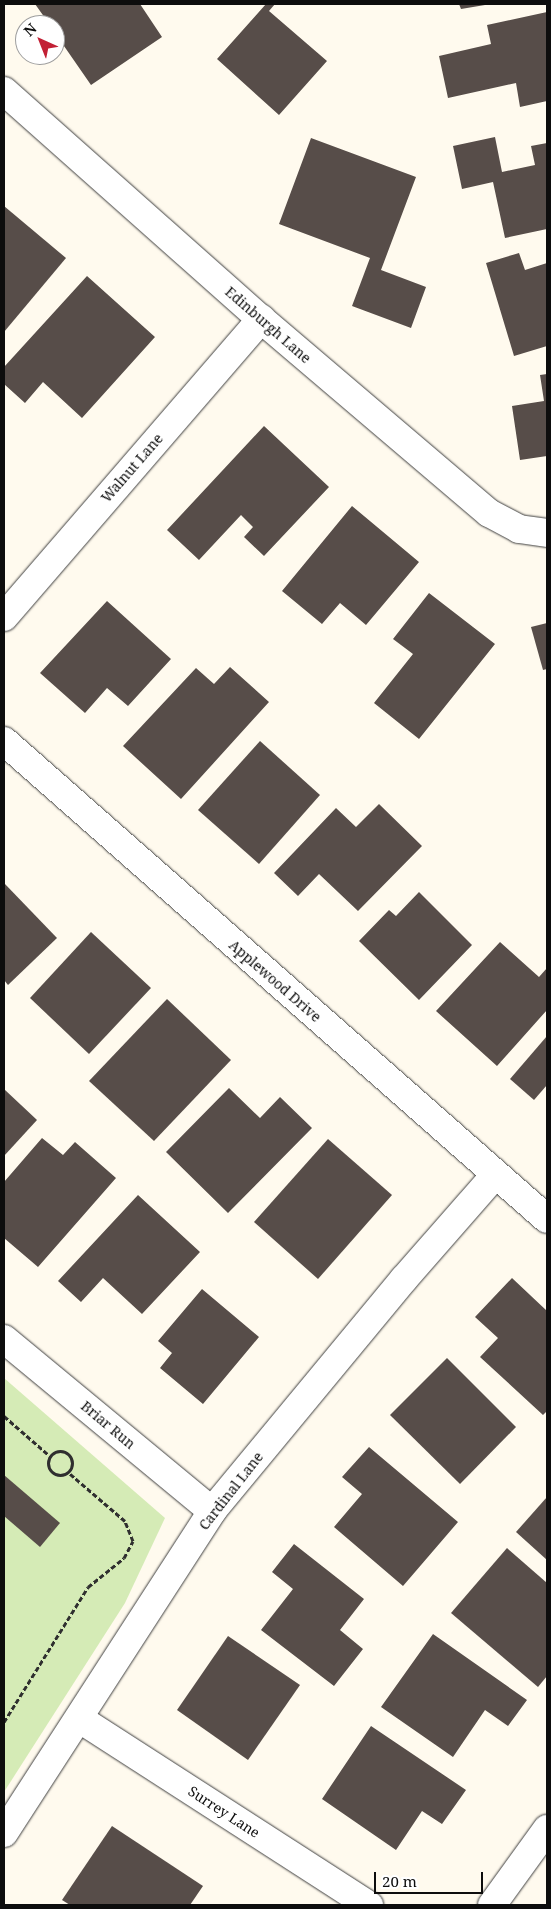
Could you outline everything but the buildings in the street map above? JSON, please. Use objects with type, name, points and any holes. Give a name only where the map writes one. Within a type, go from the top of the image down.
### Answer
[{"type":"street","name":"Edinburgh Lane","points":[[4,91],[261,319],[489,513],[519,529],[547,533]]},
{"type":"street","name":"Walnut Lane","points":[[4,617],[261,319]]},
{"type":"street","name":"Applewood Drive","points":[[4,741],[547,1219]]},
{"type":"street","name":"Cardinal Lane","points":[[4,1833],[80,1719],[212,1511],[404,1279],[495,1175]]},
{"type":"street","name":"Briar Run","points":[[4,1339],[212,1511]]},
{"type":"street","name":"Surrey Lane","points":[[80,1719],[369,1905]]},
{"type":"street","points":[[492,1905],[547,1829]]},
{"type":"path","points":[[4,1416],[50,1456]]},
{"type":"path","points":[[56,1451],[67,1453],[73,1463],[68,1472],[59,1476],[51,1472],[47,1465],[50,1456],[56,1451]]},
{"type":"path","points":[[4,1722],[88,1587],[124,1558],[133,1541],[125,1521],[68,1472]]},
{"type":"green space","points":[[4,1378],[165,1518],[125,1603],[4,1792]]}]
